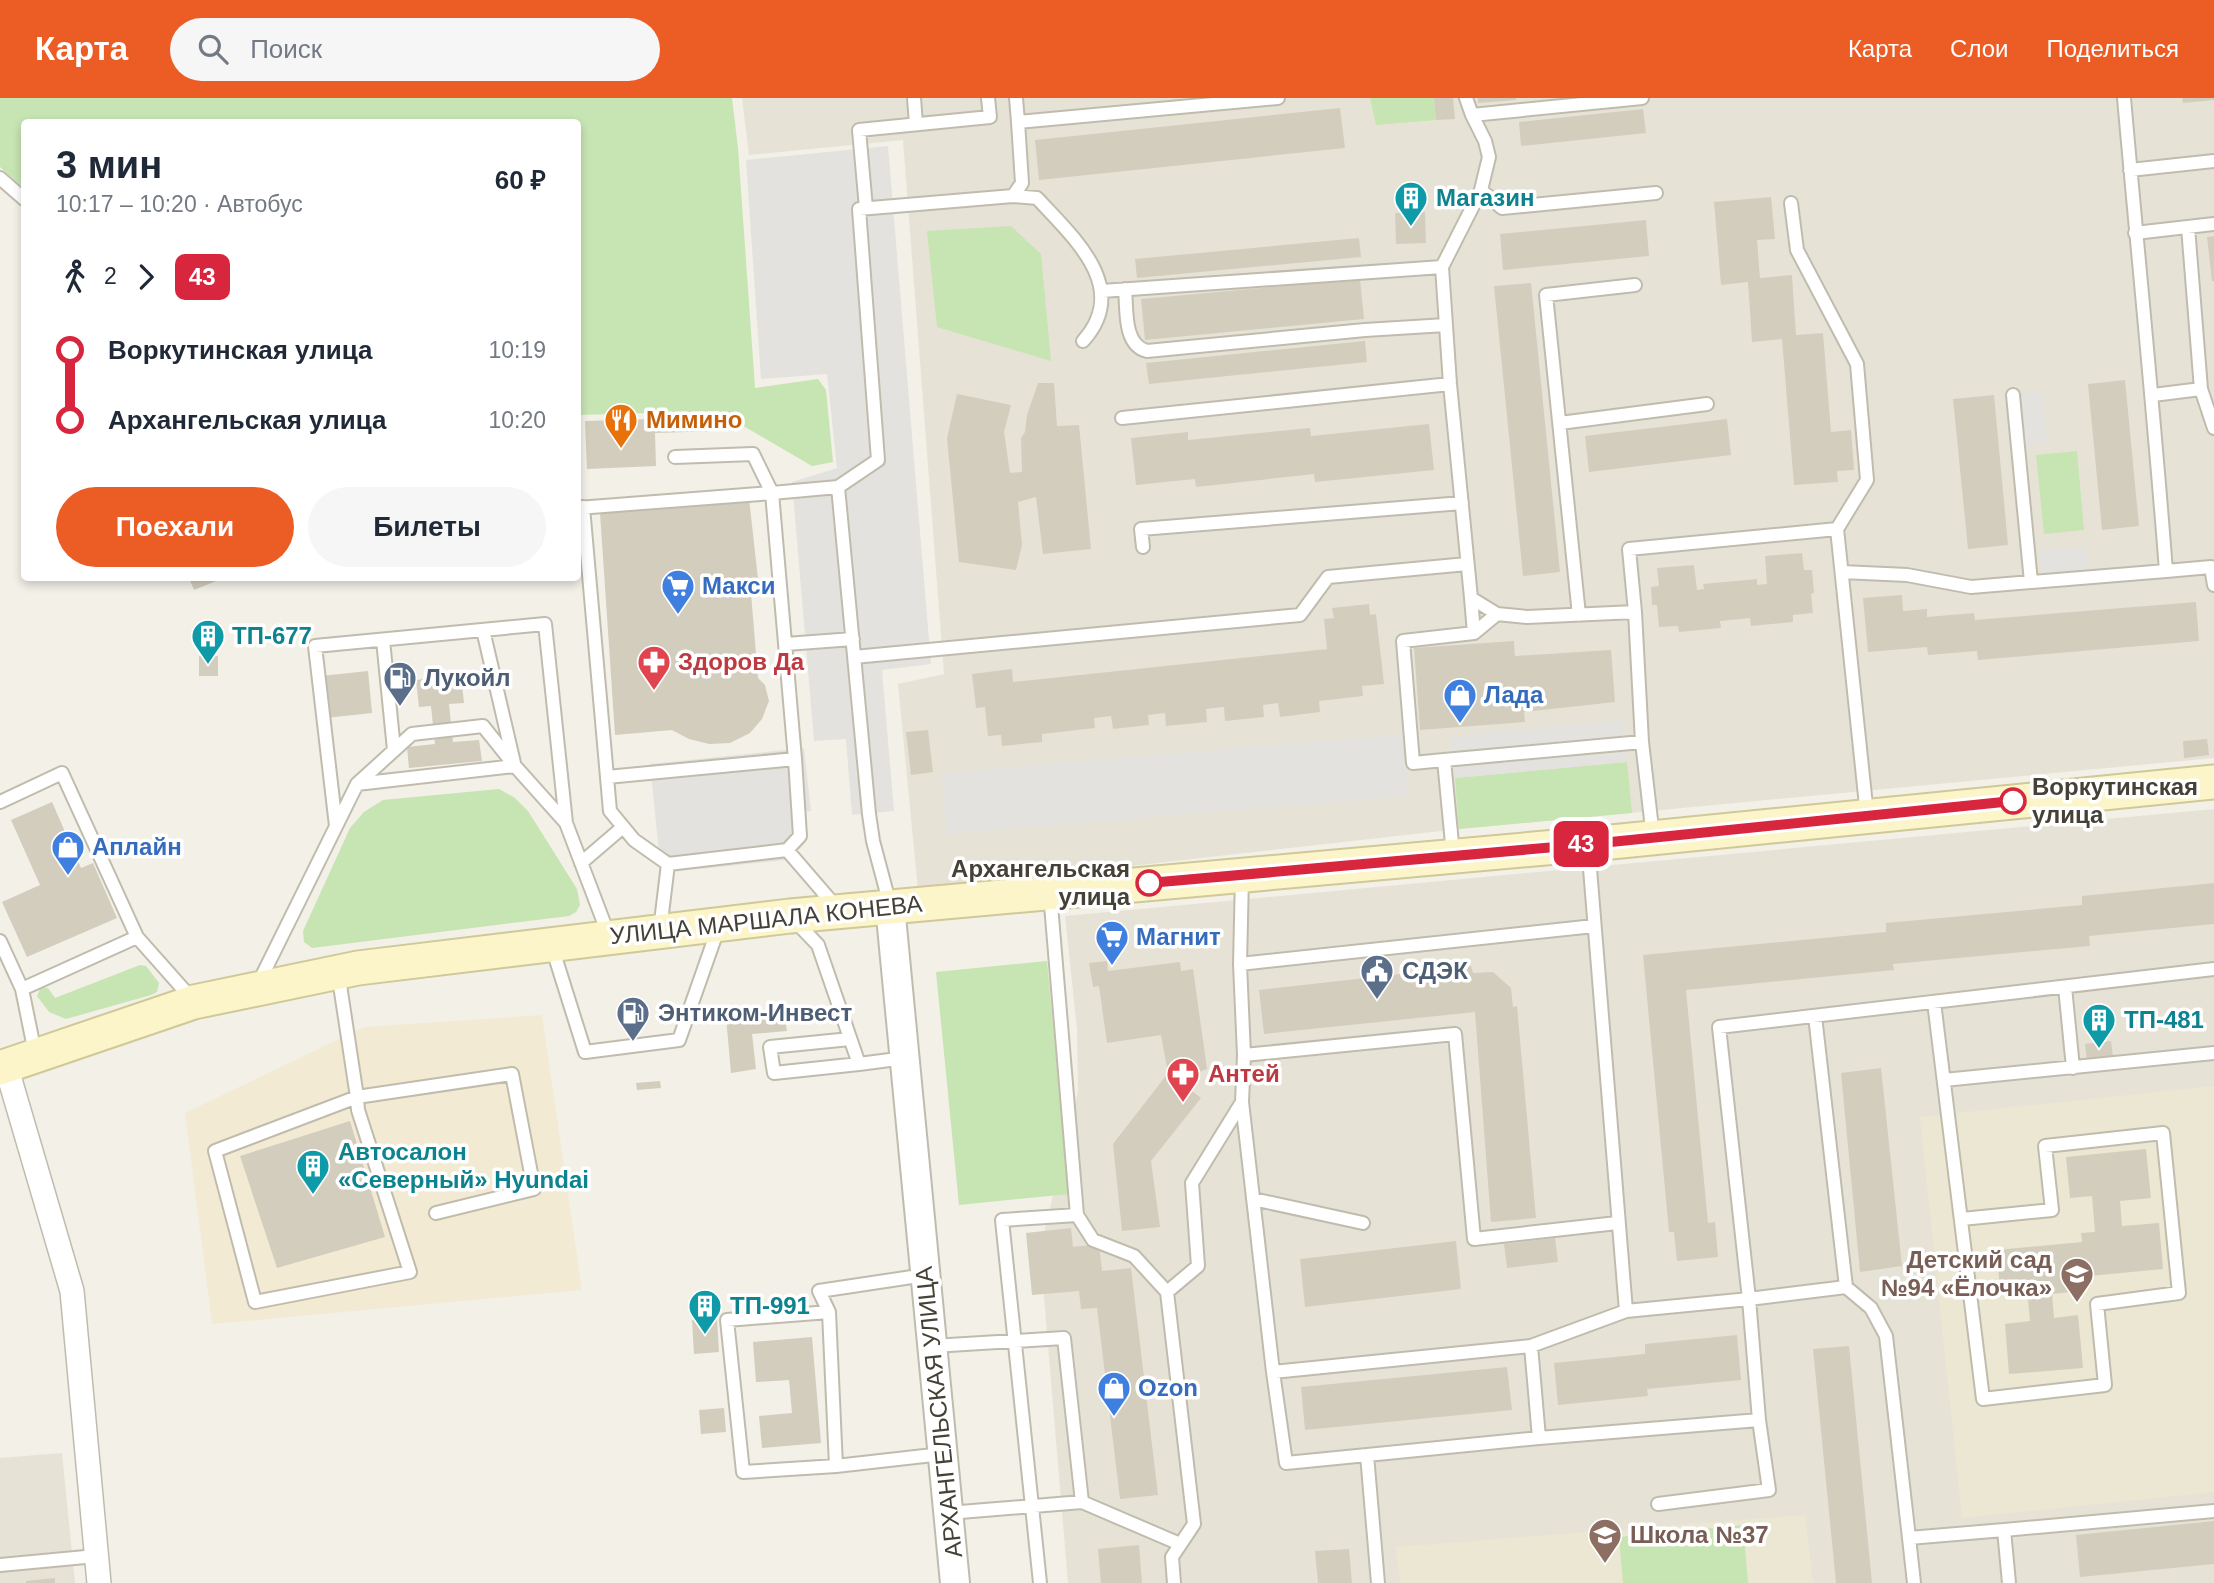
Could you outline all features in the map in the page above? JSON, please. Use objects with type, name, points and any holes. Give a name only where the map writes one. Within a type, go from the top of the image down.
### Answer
[{"type":"main road","name":"УЛИЦА МАРШАЛА КОНЕВА","points":[[14,1063],[194,1002],[338,972],[551,943],[890,906],[1653,838],[2214,782]]},
{"type":"street","name":"АРХАНГЕЛЬСКАЯ УЛИЦА","points":[[890,906],[955,1583]]},
{"type":"street","points":[[14,1063],[72,1291],[99,1583]]},
{"type":"lane","points":[[914,98],[916,124]]},
{"type":"lane","points":[[866,208],[859,130],[990,117],[988,98]]},
{"type":"lane","points":[[1013,196],[1022,183],[1016,98]]},
{"type":"lane","points":[[1018,122],[1278,98]]},
{"type":"lane","points":[[1466,98],[1489,157],[1482,190],[1441,267],[1474,633]]},
{"type":"lane","points":[[1472,115],[1642,98]]},
{"type":"lane","points":[[2124,98],[2141,308],[2153,395],[2165,571]]},
{"type":"lane","points":[[2130,170],[2214,161]]},
{"type":"lane","points":[[0,178],[21,196]]},
{"type":"lane","points":[[1482,190],[1502,208],[1656,193]]},
{"type":"lane","points":[[581,508],[838,487],[878,460],[859,209],[1013,196],[1037,198],[1091,262],[1102,291],[1102,308],[1098,321],[1083,341]]},
{"type":"lane","points":[[1791,203],[1797,250],[1857,364],[1867,481],[1837,529],[1867,816]]},
{"type":"lane","points":[[2135,233],[2214,223]]},
{"type":"lane","points":[[2189,227],[2201,389],[2214,428]]},
{"type":"lane","points":[[1102,291],[1441,267]]},
{"type":"lane","points":[[1579,615],[1546,295],[1635,285]]},
{"type":"lane","points":[[1125,289],[1132,341],[1139,349],[1147,351],[1446,325]]},
{"type":"lane","points":[[1122,418],[1450,384]]},
{"type":"lane","points":[[2153,395],[2201,389]]},
{"type":"lane","points":[[2013,395],[2031,582]]},
{"type":"lane","points":[[1560,423],[1707,404]]},
{"type":"lane","points":[[581,531],[610,811],[634,840],[668,864],[787,850],[800,836],[772,493],[753,454],[675,457]]},
{"type":"lane","points":[[838,487],[873,841],[890,906]]},
{"type":"lane","points":[[1143,547],[1141,529],[1462,503]]},
{"type":"lane","points":[[1653,838],[1642,742],[1629,549],[1837,529]]},
{"type":"lane","points":[[854,657],[1300,615],[1328,577],[1468,565]]},
{"type":"lane","points":[[1842,572],[1907,575],[1970,587],[2212,566],[2214,585]]},
{"type":"lane","points":[[1471,598],[1497,614],[1527,617],[1635,612]]},
{"type":"lane","points":[[1497,614],[1474,633],[1403,641],[1413,763],[1642,742]]},
{"type":"lane","points":[[336,826],[315,646],[545,624],[566,823],[609,936]]},
{"type":"lane","points":[[483,630],[515,766]]},
{"type":"lane","points":[[383,639],[394,750]]},
{"type":"lane","points":[[786,644],[853,639]]},
{"type":"lane","points":[[255,989],[357,783],[412,734],[483,726],[566,823]]},
{"type":"lane","points":[[607,777],[795,759]]},
{"type":"lane","points":[[1444,760],[1453,856]]},
{"type":"lane","points":[[357,783],[515,766]]},
{"type":"lane","points":[[0,802],[62,773],[137,937],[194,1002]]},
{"type":"lane","points":[[581,863],[623,827]]},
{"type":"lane","points":[[1588,844],[1626,1311]]},
{"type":"lane","points":[[787,850],[839,911]]},
{"type":"lane","points":[[660,930],[668,864]]},
{"type":"lane","points":[[1242,875],[1242,1102],[1286,1464],[1539,1438],[1759,1420]]},
{"type":"lane","points":[[1049,892],[1077,1215],[1093,1240],[1134,1256],[1167,1292],[1194,1524],[1172,1557],[1174,1583]]},
{"type":"lane","points":[[790,916],[818,945],[859,1065]]},
{"type":"lane","points":[[551,943],[585,1052],[679,1040],[721,923]]},
{"type":"lane","points":[[1240,964],[1594,926]]},
{"type":"lane","points":[[22,989],[137,937]]},
{"type":"lane","points":[[0,941],[22,989],[14,1063]]},
{"type":"lane","points":[[1658,1504],[1769,1490],[1759,1420],[1749,1299],[1719,1027],[2214,970]]},
{"type":"lane","points":[[338,972],[357,1097],[358,1110],[410,1272],[255,1302],[215,1151],[357,1097],[512,1074],[534,1189],[436,1213]]},
{"type":"lane","points":[[2065,987],[2073,1068]]},
{"type":"lane","points":[[1934,1002],[1983,1399],[2105,1385],[2097,1304],[2179,1293],[2163,1133],[2045,1146],[2052,1210],[1962,1219]]},
{"type":"lane","points":[[1815,1016],[1846,1287],[1871,1308],[1886,1336],[1914,1583]]},
{"type":"lane","points":[[1244,1055],[1455,1034],[1474,1239],[1617,1223]]},
{"type":"lane","points":[[850,1039],[770,1047],[774,1073],[905,1058]]},
{"type":"lane","points":[[1944,1080],[2214,1053]]},
{"type":"lane","points":[[1167,1292],[1198,1266],[1192,1183],[1242,1102]]},
{"type":"lane","points":[[1253,1199],[1363,1223]]},
{"type":"lane","points":[[1040,1583],[1002,1220],[1077,1215]]},
{"type":"lane","points":[[836,1466],[828,1312],[819,1290],[926,1275]]},
{"type":"lane","points":[[1273,1373],[1531,1346],[1626,1311],[1846,1287]]},
{"type":"lane","points":[[828,1312],[727,1320],[743,1472],[836,1466],[943,1454]]},
{"type":"lane","points":[[932,1346],[1064,1338],[1082,1502]]},
{"type":"lane","points":[[1531,1346],[1539,1438]]},
{"type":"lane","points":[[1367,1455],[1378,1583]]},
{"type":"lane","points":[[948,1513],[1082,1502],[1180,1544]]},
{"type":"lane","points":[[1909,1538],[2214,1511]]},
{"type":"lane","points":[[2004,1530],[2008,1583]]},
{"type":"lane","points":[[0,1565],[96,1556]]},
{"type":"shaded area","points":[[742,98],[2214,98],[2214,758],[1459,829],[918,890],[898,684],[944,674],[903,140],[749,155]]},
{"type":"shaded area","points":[[888,146],[931,664],[882,670],[894,811],[852,815],[846,739],[814,741],[792,482],[837,468],[827,374],[761,379],[746,160]]},
{"type":"shaded area","points":[[2043,392],[2047,443],[2018,446],[2013,395]]},
{"type":"shaded area","points":[[2087,547],[2090,577],[2042,581],[2039,551]]},
{"type":"shaded area","points":[[1623,720],[1627,762],[1455,778],[1451,736]]},
{"type":"shaded area","points":[[1403,734],[1409,796],[946,834],[941,773]]},
{"type":"shaded area","points":[[804,748],[811,811],[791,813],[796,859],[661,873],[650,764]]},
{"type":"shaded area","points":[[2214,809],[2214,1583],[1068,1583],[1040,1250],[1078,1091],[1077,1029],[1065,916]]},
{"type":"shaded area","points":[[542,1015],[582,1290],[212,1324],[185,1113],[364,1027]]},
{"type":"shaded area","name":"Детский сад №94 «Ёлочка»","points":[[2214,1086],[2214,1492],[1962,1518],[1920,1117]]},
{"type":"shaded area","points":[[62,1453],[75,1583],[0,1583],[0,1458]]},
{"type":"shaded area","name":"Школа №37","points":[[1805,1515],[1813,1583],[1400,1583],[1396,1547]]},
{"type":"green space","points":[[0,98],[732,98],[755,388],[818,379],[826,390],[833,462],[812,466],[718,411],[581,415],[581,119],[21,119],[21,185],[0,167]]},
{"type":"green space","points":[[1370,98],[1434,98],[1436,120],[1376,125]]},
{"type":"green space","points":[[1011,226],[1041,254],[1051,361],[937,327],[927,231]]},
{"type":"green space","points":[[2077,451],[2084,530],[2044,534],[2036,455]]},
{"type":"green space","points":[[1627,762],[1632,813],[1459,829],[1455,778]]},
{"type":"green space","points":[[499,789],[515,798],[528,811],[577,889],[580,905],[576,912],[569,916],[312,948],[304,942],[303,931],[350,828],[364,812],[383,800]]},
{"type":"green space","points":[[1047,961],[1069,1194],[959,1205],[936,972]]},
{"type":"green space","points":[[140,965],[146,966],[159,983],[157,992],[151,995],[66,1019],[49,1012],[37,996],[41,987],[48,988],[55,998]]},
{"type":"green space","points":[[1743,1525],[1748,1583],[1623,1583],[1619,1537]]},
{"type":"building","points":[[1434,98],[1453,98],[1455,119],[1436,120]]},
{"type":"building","points":[[1478,98],[1516,98],[1516,100],[1478,103]]},
{"type":"building","points":[[2182,98],[2214,98],[2214,100],[2183,103]]},
{"type":"building","points":[[1340,108],[1345,148],[1039,180],[1035,140]]},
{"type":"building","points":[[1643,109],[1646,133],[1521,146],[1519,122]]},
{"type":"building","points":[[1771,197],[1775,239],[1757,240],[1760,278],[1792,275],[1796,335],[1823,333],[1831,432],[1851,430],[1854,470],[1837,471],[1838,482],[1794,485],[1782,339],[1752,342],[1748,282],[1721,285],[1714,202]]},
{"type":"building","name":"Магазин","points":[[1425,212],[1426,243],[1396,244],[1395,213]]},
{"type":"building","points":[[1646,220],[1649,256],[1503,270],[1500,234]]},
{"type":"building","points":[[2214,236],[2214,281],[2212,281],[2207,237]]},
{"type":"building","points":[[1359,238],[1361,257],[1137,278],[1135,259]]},
{"type":"building","points":[[1360,279],[1364,319],[1145,340],[1141,299]]},
{"type":"building","points":[[1531,283],[1560,572],[1523,576],[1494,286]]},
{"type":"building","points":[[1365,341],[1367,362],[1149,384],[1146,363]]},
{"type":"building","points":[[2125,380],[2139,526],[2102,530],[2088,384]]},
{"type":"building","points":[[1038,383],[1054,383],[1057,426],[1079,425],[1091,549],[1043,554],[1036,497],[1018,502],[1022,545],[1016,570],[959,562],[947,438],[957,394],[1011,405],[1004,432],[1010,473],[1022,472],[1021,438]]},
{"type":"building","points":[[1994,395],[2008,545],[1968,549],[1953,399]]},
{"type":"building","name":"Мимино","points":[[719,417],[719,431],[655,433],[656,466],[587,469],[585,421]]},
{"type":"building","points":[[1727,419],[1731,455],[1589,472],[1585,436]]},
{"type":"building","points":[[1429,424],[1434,470],[1315,482],[1314,474],[1196,487],[1195,479],[1136,485],[1131,438],[1188,432],[1188,440],[1310,428],[1311,436]]},
{"type":"building","points":[[749,498],[758,579],[750,581],[758,678],[765,685],[769,701],[762,719],[750,733],[730,743],[709,744],[689,739],[672,730],[615,735],[600,513]]},
{"type":"building","points":[[1802,553],[1804,570],[1812,570],[1813,613],[1793,615],[1793,622],[1751,626],[1750,618],[1720,621],[1721,628],[1679,632],[1678,626],[1659,627],[1657,605],[1652,605],[1651,587],[1659,586],[1657,568],[1694,565],[1697,590],[1704,589],[1703,584],[1757,579],[1757,585],[1767,584],[1765,556]]},
{"type":"building","points":[[190,581],[216,581],[194,590]]},
{"type":"building","points":[[1902,595],[1903,611],[1927,609],[1927,617],[1974,613],[1975,620],[2196,602],[2199,641],[1978,660],[1977,651],[1928,655],[1927,647],[1868,652],[1863,598]]},
{"type":"building","points":[[1369,604],[1370,615],[1376,614],[1384,684],[1362,686],[1363,696],[1319,701],[1320,712],[1280,717],[1278,703],[1263,705],[1264,717],[1225,721],[1224,707],[1206,709],[1207,722],[1166,726],[1165,713],[1148,715],[1149,725],[1113,729],[1111,716],[1094,718],[1095,728],[1042,734],[1042,742],[1002,746],[1001,735],[988,736],[985,707],[976,708],[972,674],[1012,669],[1013,682],[1327,649],[1324,619],[1334,618],[1332,608]]},
{"type":"building","points":[[1514,641],[1515,656],[1611,650],[1615,702],[1524,712],[1525,722],[1420,730],[1414,648]]},
{"type":"building","name":"ТП-677","points":[[199,656],[218,656],[218,676],[199,676]]},
{"type":"building","points":[[368,671],[372,713],[316,719],[312,677]]},
{"type":"building","points":[[461,675],[464,703],[449,704],[453,742],[479,740],[482,761],[409,768],[407,747],[435,744],[431,706],[419,707],[416,680]]},
{"type":"building","points":[[928,730],[933,772],[911,775],[906,732]]},
{"type":"building","points":[[2207,739],[2209,755],[2184,758],[2183,741]]},
{"type":"building","name":"Аплайн","points":[[52,802],[81,868],[93,863],[117,918],[27,957],[2,902],[40,885],[11,820]]},
{"type":"building","points":[[2214,883],[2214,924],[2089,936],[2090,946],[1893,964],[1894,970],[1686,990],[1708,1223],[1715,1222],[1718,1257],[1677,1261],[1674,1232],[1669,1232],[1643,955],[1886,932],[1886,923],[2082,905],[2082,896]]},
{"type":"building","points":[[1107,961],[1108,971],[1180,962],[1181,971],[1193,969],[1207,1069],[1193,1074],[1188,1088],[1201,1098],[1151,1161],[1160,1227],[1122,1231],[1113,1144],[1168,1073],[1161,1035],[1107,1043],[1099,986],[1093,987],[1089,963]]},
{"type":"building","points":[[1471,966],[1473,973],[1493,972],[1511,988],[1513,1007],[1517,1006],[1536,1218],[1491,1222],[1475,1012],[1264,1034],[1259,990]]},
{"type":"building","points":[[783,1008],[787,1031],[752,1034],[756,1069],[731,1073],[726,1017]]},
{"type":"building","name":"ТП-481","points":[[2111,1041],[2113,1057],[2087,1061],[2085,1044]]},
{"type":"building","points":[[1881,1068],[1902,1266],[1860,1272],[1841,1073]]},
{"type":"building","points":[[660,1081],[661,1088],[637,1090],[636,1083]]},
{"type":"building","name":"Автосалон «Северный» Hyundai","points":[[350,1121],[385,1237],[277,1268],[240,1156]]},
{"type":"building","points":[[2146,1149],[2151,1198],[2120,1201],[2122,1226],[2159,1223],[2163,1269],[2079,1277],[2080,1291],[2052,1294],[2054,1318],[2078,1315],[2083,1368],[2009,1374],[2005,1324],[2030,1321],[2027,1288],[2000,1291],[1997,1250],[2082,1242],[2081,1233],[2095,1232],[2092,1196],[2070,1198],[2066,1157]]},
{"type":"building","points":[[1071,1228],[1073,1247],[1099,1244],[1102,1271],[1131,1268],[1158,1495],[1120,1499],[1097,1308],[1081,1309],[1079,1291],[1032,1295],[1026,1233]]},
{"type":"building","points":[[1555,1238],[1558,1262],[1507,1268],[1504,1244]]},
{"type":"building","points":[[1456,1241],[1461,1289],[1305,1307],[1300,1259]]},
{"type":"building","name":"ТП-991","points":[[717,1318],[719,1352],[694,1354],[692,1320]]},
{"type":"building","points":[[1737,1335],[1741,1380],[1647,1389],[1648,1396],[1558,1405],[1554,1363],[1645,1354],[1645,1344]]},
{"type":"building","points":[[812,1337],[821,1443],[762,1448],[759,1416],[792,1413],[789,1380],[756,1382],[753,1342]]},
{"type":"building","points":[[1849,1346],[1872,1583],[1836,1583],[1813,1349]]},
{"type":"building","points":[[1507,1367],[1512,1410],[1305,1430],[1301,1387]]},
{"type":"building","points":[[724,1408],[726,1432],[701,1434],[699,1410]]},
{"type":"building","points":[[2214,1521],[2214,1564],[2080,1577],[2076,1535]]},
{"type":"building","points":[[1139,1545],[1142,1583],[1101,1583],[1098,1549]]},
{"type":"building","points":[[1349,1549],[1352,1583],[1318,1583],[1315,1551]]},
{"type":"building","points":[[55,1578],[55,1583],[26,1583],[26,1581]]},
{"type":"bus line","name":"43","points":[[1149,883],[1601,843],[2013,801]]},
{"type":"place","name":"Магазин","points":[[1411,228]]},
{"type":"place","name":"Мимино","points":[[621,450]]},
{"type":"place","name":"Макси","points":[[678,616]]},
{"type":"place","name":"ТП-677","points":[[208,666]]},
{"type":"place","name":"Здоров Да","points":[[654,692]]},
{"type":"place","name":"Лукойл","points":[[400,708]]},
{"type":"place","name":"Лада","points":[[1460,725]]},
{"type":"place","name":"Воркутинская улица","points":[[2013,801]]},
{"type":"place","name":"Аплайн","points":[[68,877]]},
{"type":"place","name":"Архангельская улица","points":[[1149,883]]},
{"type":"place","name":"Магнит","points":[[1112,967]]},
{"type":"place","name":"СДЭК","points":[[1377,1001]]},
{"type":"place","name":"Энтиком-Инвест","points":[[633,1043]]},
{"type":"place","name":"ТП-481","points":[[2099,1050]]},
{"type":"place","name":"Антей","points":[[1183,1104]]},
{"type":"place","name":"Автосалон «Северный» Hyundai","points":[[313,1196]]},
{"type":"place","name":"Детский сад №94 «Ёлочка»","points":[[2077,1304]]},
{"type":"place","name":"ТП-991","points":[[705,1336]]},
{"type":"place","name":"Ozon","points":[[1114,1418]]},
{"type":"place","name":"Школа №37","points":[[1605,1565]]}]
